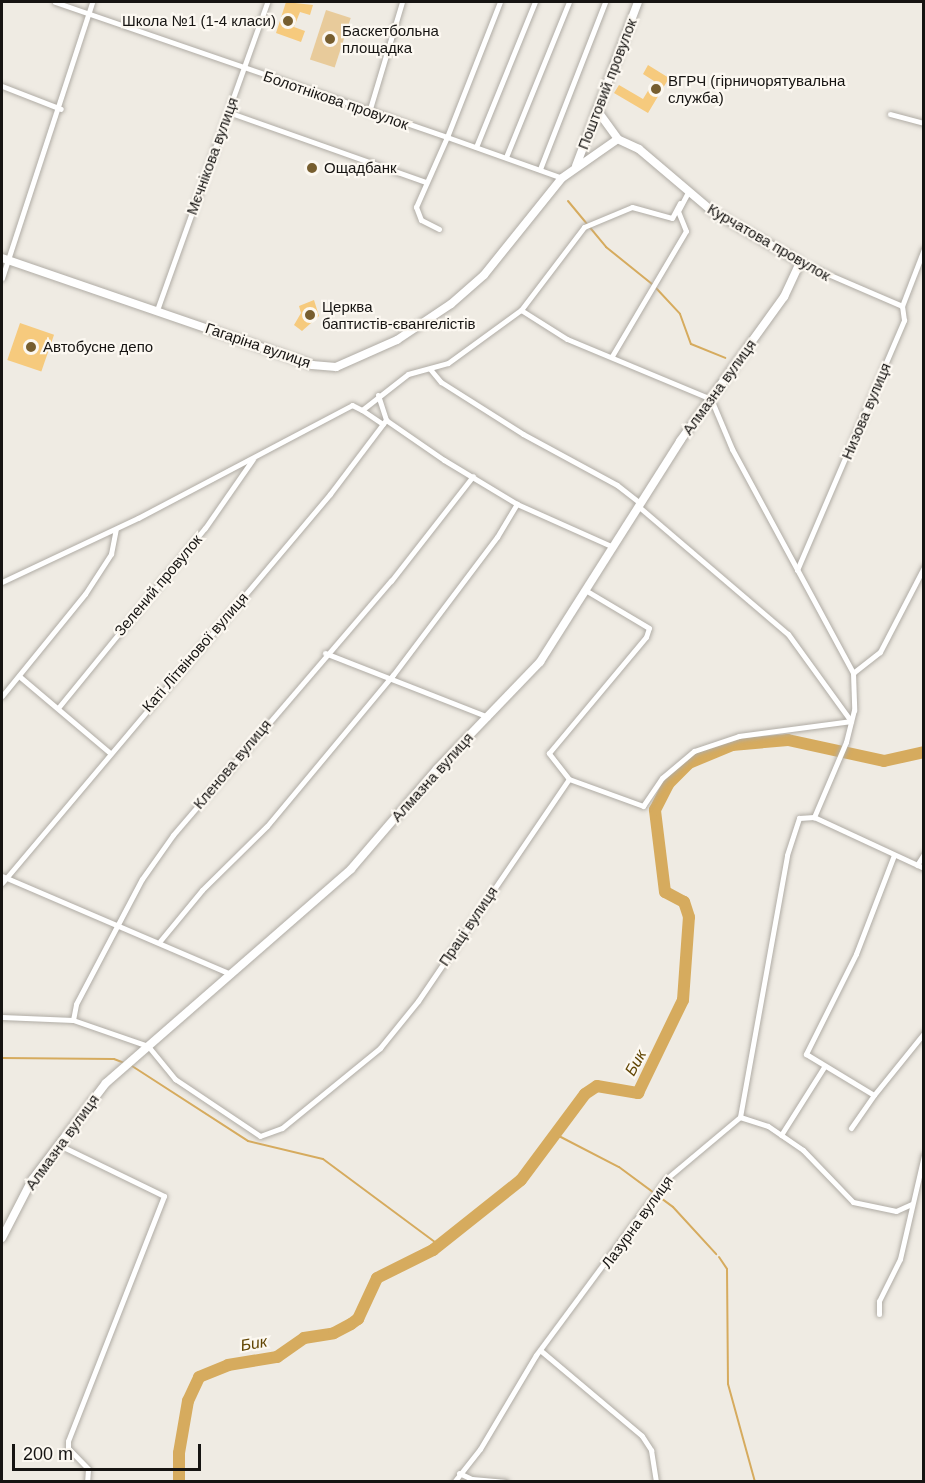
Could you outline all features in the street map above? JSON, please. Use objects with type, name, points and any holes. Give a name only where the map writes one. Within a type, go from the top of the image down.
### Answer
[{"type":"main road","name":"Поштовий провулок","points":[[576,166],[638,2]]},
{"type":"main road","name":"Курчатова провулок","points":[[597,110],[618,139],[639,149],[712,211],[800,262]]},
{"type":"main road","name":"Гагаріна вулиця","points":[[5,260],[157,310],[312,365],[336,368],[357,361],[451,304],[483,275],[562,178],[576,166],[618,139]]},
{"type":"main road","name":"Алмазна вулиця","points":[[2,1235],[57,1144],[122,1069],[233,975],[351,869],[540,662],[639,504],[784,297],[800,262]]},
{"type":"street","name":"Болотнікова провулок","points":[[55,2],[369,112],[507,157],[562,178]]},
{"type":"street","points":[[2,278],[5,260],[61,109],[92,2]]},
{"type":"street","name":"Мєчнікова вулиця","points":[[157,310],[267,2]]},
{"type":"street","points":[[369,112],[402,2]]},
{"type":"street","points":[[439,229],[417,213],[426,182],[447,137],[500,2]]},
{"type":"street","points":[[476,147],[535,2]]},
{"type":"street","points":[[507,157],[569,2]]},
{"type":"street","points":[[540,169],[605,2]]},
{"type":"street","points":[[2,86],[61,109]]},
{"type":"street","points":[[228,112],[426,182]]},
{"type":"street","points":[[890,114],[924,123]]},
{"type":"street","points":[[362,410],[378,395],[408,374],[448,363],[521,310],[584,227],[632,207],[672,218],[688,192]]},
{"type":"street","points":[[612,356],[686,231],[679,218],[680,203]]},
{"type":"street","name":"Низова вулиця","points":[[798,570],[904,320],[902,306],[924,249]]},
{"type":"street","name":"Курчатова провулок","points":[[800,262],[902,306]]},
{"type":"street","points":[[521,310],[567,339],[711,399],[732,449],[853,673],[851,721],[846,742],[837,768],[814,817]]},
{"type":"street","points":[[430,369],[441,382],[522,434],[617,485],[788,634],[851,721]]},
{"type":"street","points":[[378,395],[384,422]]},
{"type":"street","points":[[2,582],[116,529],[352,405],[384,422],[517,504],[611,546]]},
{"type":"street","name":"Каті Літвінової вулиця","points":[[3,879],[330,494],[384,422]]},
{"type":"street","name":"Зелений провулок","points":[[58,708],[205,528],[254,458]]},
{"type":"street","name":"Кленова вулиця","points":[[73,1020],[76,1004],[142,879],[173,835],[325,653],[391,581],[473,476]]},
{"type":"street","points":[[160,941],[310,777],[424,636],[517,504]]},
{"type":"street","points":[[2,696],[85,594],[111,554],[116,529]]},
{"type":"street","points":[[853,673],[880,652],[924,567]]},
{"type":"street","points":[[585,590],[649,628],[642,644],[549,753],[569,779],[643,806],[662,778],[694,751],[739,736],[851,721]]},
{"type":"street","points":[[325,653],[488,717]]},
{"type":"street","points":[[19,676],[110,753]]},
{"type":"street","name":"Праці вулиця","points":[[148,1046],[175,1079],[253,1134],[266,1136],[282,1128],[380,1048],[400,1026],[569,779]]},
{"type":"street","points":[[912,1204],[896,1211],[853,1202],[802,1150],[782,1136],[740,1117],[794,825],[806,815],[814,817],[924,868]]},
{"type":"street","points":[[917,865],[924,854]]},
{"type":"street","points":[[874,1095],[806,1054],[856,954],[894,855]]},
{"type":"street","points":[[3,879],[160,941],[233,975]]},
{"type":"street","points":[[2,1017],[73,1020],[148,1046]]},
{"type":"street","points":[[851,1128],[874,1095],[924,1033]]},
{"type":"street","points":[[782,1136],[825,1067]]},
{"type":"street","name":"Лазурна вулиця","points":[[454,1482],[480,1449],[540,1350],[666,1179],[740,1117]]},
{"type":"street","points":[[57,1144],[164,1196],[68,1441],[68,1448],[88,1469],[87,1482]]},
{"type":"street","points":[[879,1314],[879,1301],[900,1259],[924,1155]]},
{"type":"street","points":[[540,1350],[642,1436],[651,1450],[656,1482]]},
{"type":"street","points":[[459,1473],[473,1480],[506,1482]]},
{"type":"shaded area","name":"Баскетбольна площадка","points":[[326,10],[351,18],[335,67],[310,59]]},
{"type":"building","name":"Школа №1 (1-4 класи)","points":[[286,2],[313,5],[310,15],[300,12],[294,27],[305,31],[301,42],[276,33]]},
{"type":"building","name":"ВГРЧ (гірничорятувальна служба)","points":[[648,65],[669,78],[648,113],[614,93],[619,85],[643,99],[654,81],[643,74]]},
{"type":"building","name":"Церква баптистів-євангелістів","points":[[314,300],[319,316],[302,331],[294,325],[301,313],[299,306]]},
{"type":"building","name":"Автобусне депо","points":[[20,323],[54,335],[41,372],[7,360]]},
{"type":"waterway","points":[[568,201],[606,247],[652,284]]},
{"type":"waterway","points":[[656,288],[680,314],[691,344],[725,358]]},
{"type":"waterway","name":"Бик","points":[[179,1482],[179,1453],[188,1401],[199,1377],[228,1365],[277,1357],[304,1338],[334,1333],[351,1324],[358,1319],[377,1278],[433,1250],[521,1180],[585,1094],[597,1086],[638,1093],[683,1000],[689,917],[684,902],[665,892],[655,810],[668,784],[689,763],[732,745],[788,740],[884,761],[924,752]]},
{"type":"waterway","points":[[2,1058],[114,1059],[132,1066],[248,1141],[323,1159],[436,1243]]},
{"type":"waterway","points":[[555,1134],[619,1167],[673,1207],[716,1254]]},
{"type":"waterway","points":[[719,1257],[727,1269],[728,1384],[755,1482]]},
{"type":"place","name":"Школа №1 (1-4 класи)","points":[[288,21]]},
{"type":"place","name":"Баскетбольна площадка","points":[[330,39]]},
{"type":"place","name":"ВГРЧ (гірничорятувальна служба)","points":[[656,89]]},
{"type":"place","name":"Ощадбанк","points":[[312,168]]},
{"type":"place","name":"Церква баптистів-євангелістів","points":[[310,315]]},
{"type":"place","name":"Автобусне депо","points":[[31,347]]}]
